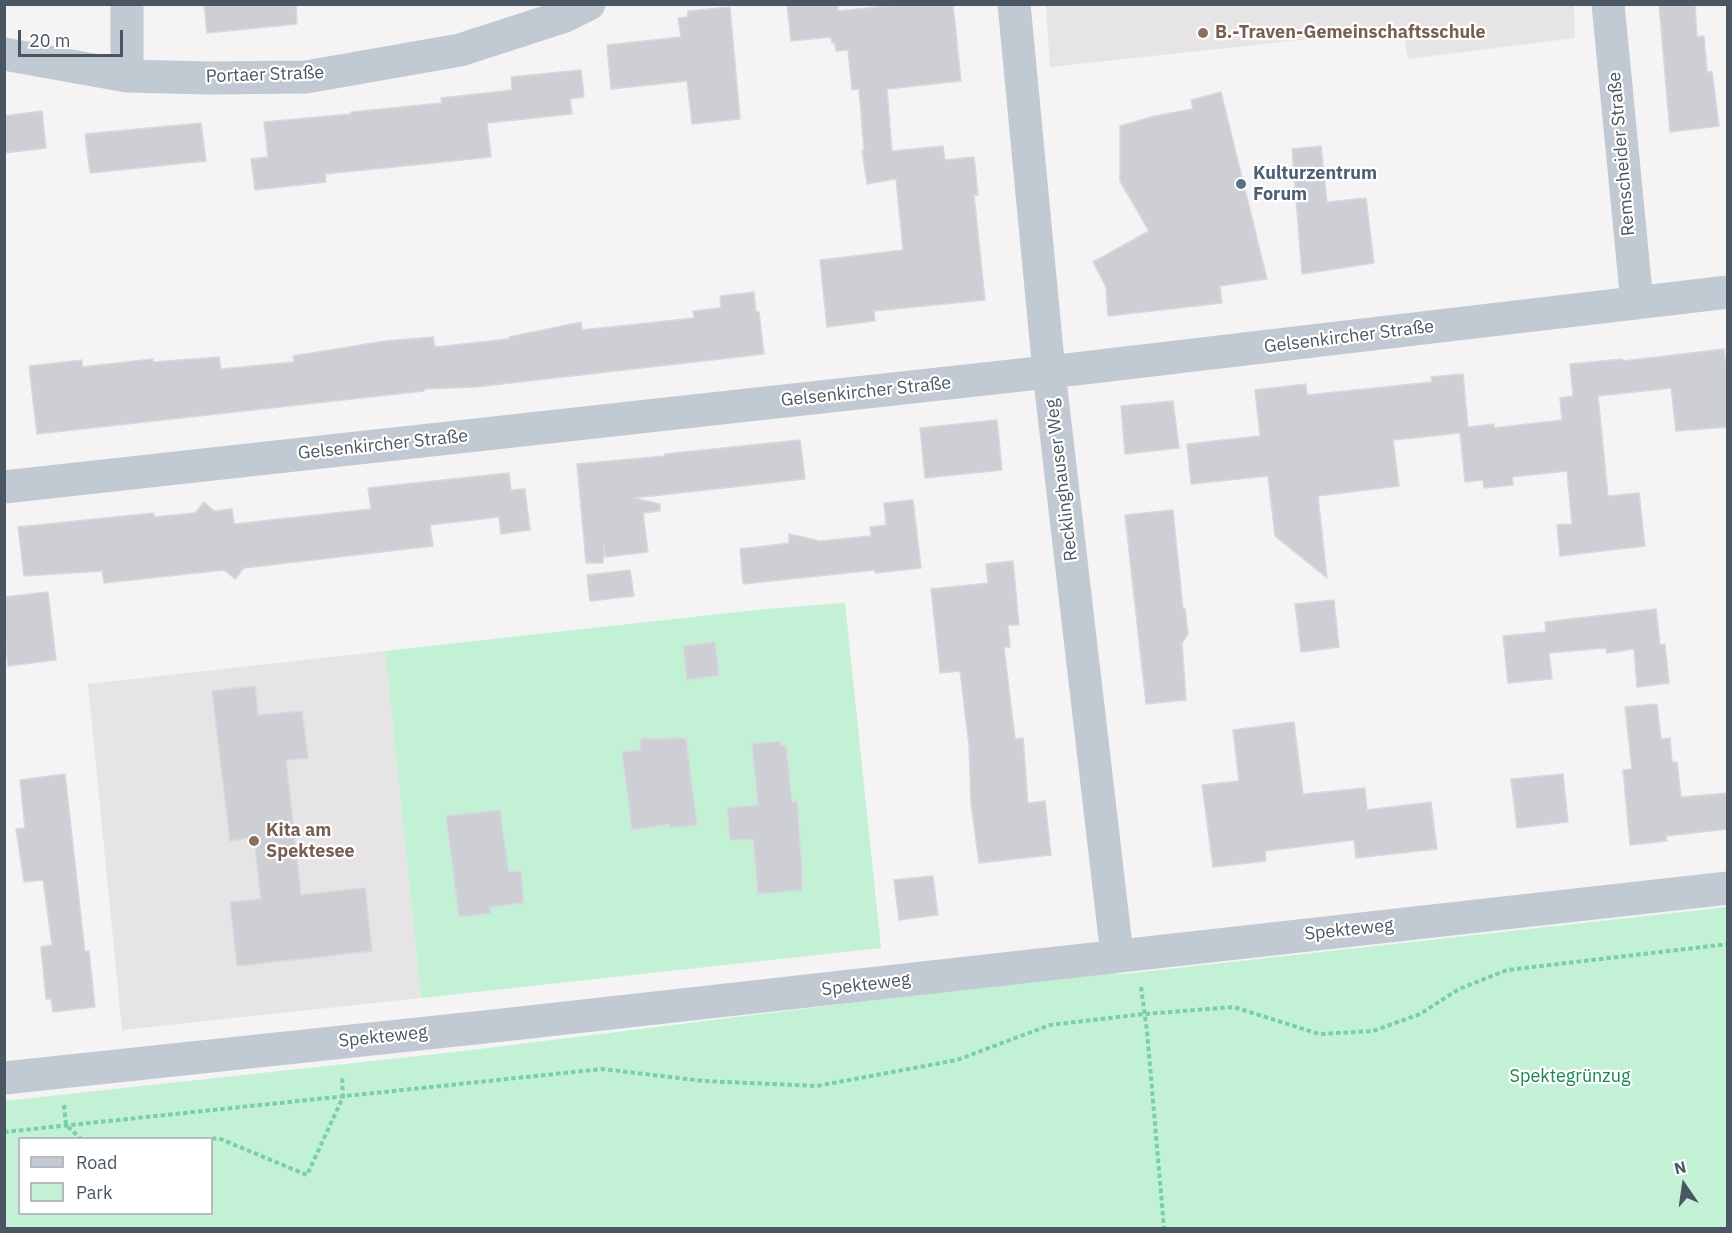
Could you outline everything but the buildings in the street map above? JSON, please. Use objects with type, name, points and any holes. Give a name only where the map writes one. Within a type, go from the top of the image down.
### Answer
[{"type":"street","points":[[127,4],[127,76]]},
{"type":"street","name":"Recklinghauser Weg","points":[[1014,4],[1049,372],[1117,955]]},
{"type":"street","name":"Remscheider Straße","points":[[1608,4],[1636,303]]},
{"type":"street","name":"Portaer Straße","points":[[4,54],[127,76],[306,77],[460,50],[571,8]]},
{"type":"street","name":"Gelsenkircher Straße","points":[[4,487],[1049,372],[1728,292]]},
{"type":"street","name":"Spekteweg","points":[[4,1078],[1728,888]]},
{"type":"path","points":[[4,1132],[602,1069],[704,1081],[817,1086],[957,1060],[1050,1025],[1234,1006],[1319,1034],[1373,1031],[1420,1014],[1459,989],[1507,970],[1728,944]]},
{"type":"path","points":[[1144,1014],[1148,1031],[1164,1228]]},
{"type":"path","points":[[213,1139],[218,1138],[307,1175],[344,1096]]},
{"type":"path","points":[[66,1125],[79,1137]]},
{"type":"shaded area","name":"B.-Traven-Gemeinschaftsschule","points":[[1046,5],[1574,5],[1575,38],[1408,59],[1403,29],[1050,67]]},
{"type":"shaded area","name":"Kita am Spektesee","points":[[385,651],[421,998],[122,1030],[88,684]]},
{"type":"green space","points":[[845,603],[881,948],[421,998],[385,651],[765,609]]},
{"type":"green space","name":"Spektegrünzug","points":[[1727,907],[1727,1228],[5,1228],[4,1101],[455,1052],[1093,973],[1123,974]]},
{"type":"place","name":"B.-Traven-Gemeinschaftsschule","points":[[1203,33]]},
{"type":"place","name":"Kulturzentrum Forum","points":[[1241,184]]},
{"type":"place","name":"Kita am Spektesee","points":[[254,841]]}]
